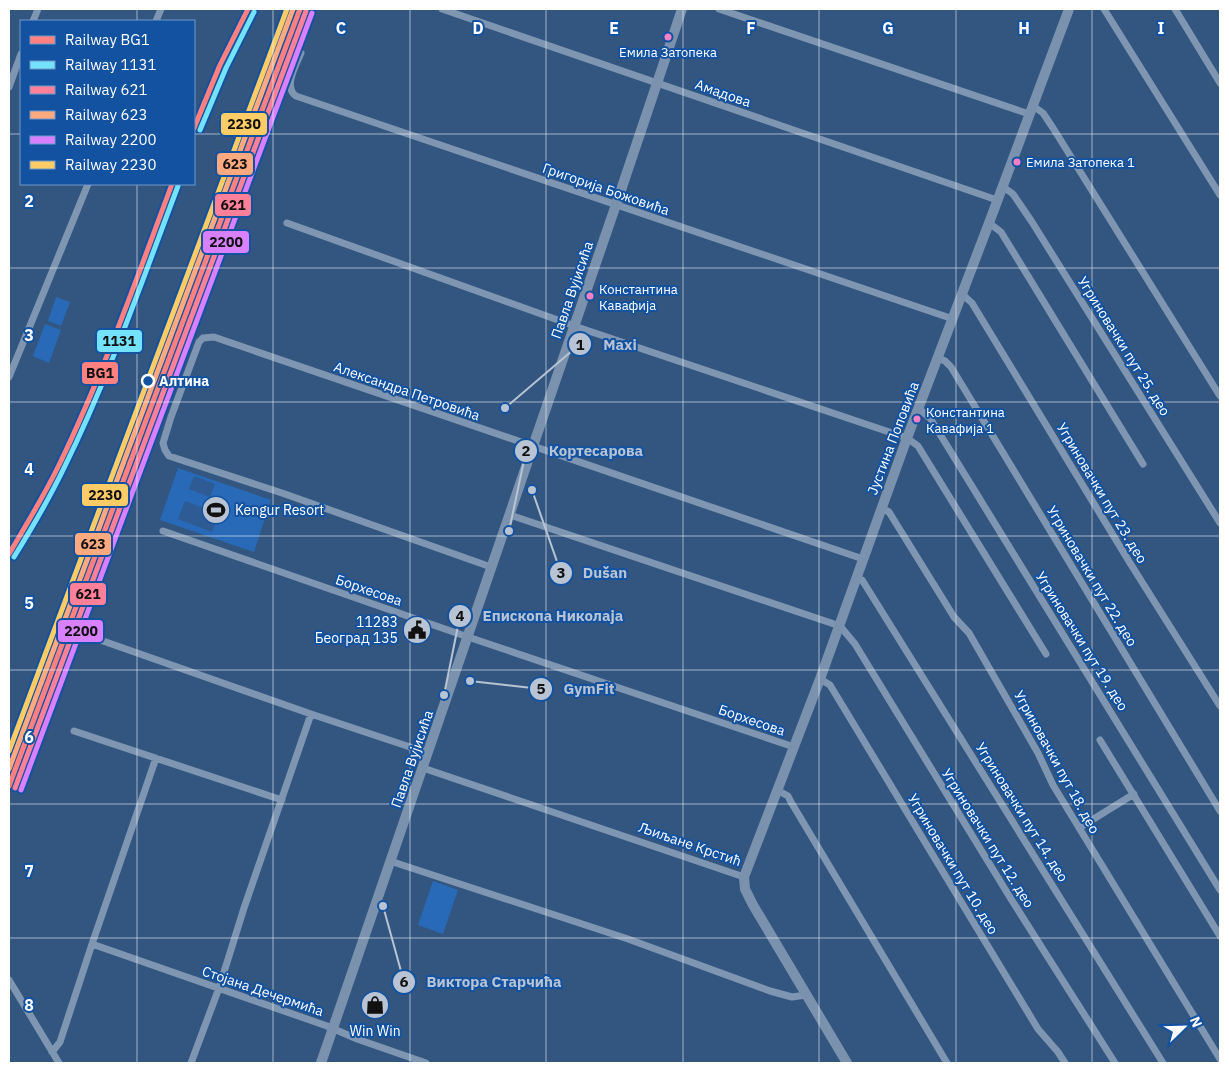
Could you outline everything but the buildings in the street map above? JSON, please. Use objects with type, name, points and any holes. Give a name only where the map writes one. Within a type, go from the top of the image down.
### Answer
[{"type":"street","name":"Амадова","points":[[442,9],[997,200]]},
{"type":"street","name":"Павла Вујисића","points":[[321,1063],[682,9]]},
{"type":"street","points":[[719,9],[1043,113],[1220,396]]},
{"type":"street","name":"Јустина Поповића","points":[[744,877],[840,626],[918,408],[1069,9]]},
{"type":"street","points":[[1104,9],[1220,196]]},
{"type":"street","points":[[1175,9],[1220,82]]},
{"type":"street","name":"Григорија Божовића","points":[[301,54],[290,85],[291,91],[296,96],[953,319]]},
{"type":"street","points":[[9,87],[20,57]]},
{"type":"street","points":[[9,375],[88,185]]},
{"type":"street","name":"Угриновачки пут 25. део","points":[[1002,186],[1013,194],[1032,222],[1220,523]]},
{"type":"street","points":[[287,223],[574,326],[907,438],[918,446],[1046,654]]},
{"type":"street","points":[[989,224],[1001,232],[1143,464]]},
{"type":"street","name":"Угриновачки пут 23. део","points":[[962,294],[972,302],[1130,563],[1220,706]]},
{"type":"street","name":"Александра Петровића","points":[[491,567],[282,493],[170,456],[165,450],[163,443],[170,417],[199,342],[203,338],[214,337],[863,559]]},
{"type":"street","name":"Угриновачки пут 22. део","points":[[938,358],[945,361],[951,367],[1220,811]]},
{"type":"street","name":"Угриновачки пут 19. део","points":[[918,408],[930,418],[1220,890]]},
{"type":"street","name":"Угриновачки пут 18. део","points":[[881,508],[889,512],[954,617],[969,633],[1038,753],[1053,785],[1220,1059]]},
{"type":"street","points":[[510,515],[840,626]]},
{"type":"street","name":"Борхесова","points":[[163,531],[468,637],[794,747]]},
{"type":"street","name":"Угриновачки пут 14. део","points":[[856,578],[862,580],[885,616],[1163,1063]]},
{"type":"street","name":"Угриновачки пут 12. део","points":[[840,626],[855,644],[1006,891],[1115,1063]]},
{"type":"street","points":[[86,635],[428,753]]},
{"type":"street","name":"Угриновачки пут 10. део","points":[[820,679],[830,685],[1038,1029],[1065,1063]]},
{"type":"street","points":[[191,1063],[219,988],[244,908],[311,714]]},
{"type":"street","points":[[74,731],[282,800]]},
{"type":"street","points":[[1100,740],[1220,936]]},
{"type":"street","points":[[52,1052],[60,1042],[156,758]]},
{"type":"street","name":"Љиљане Крстић","points":[[423,768],[744,877],[752,905],[847,1063]]},
{"type":"street","points":[[778,790],[788,796],[947,1063]]},
{"type":"street","points":[[1079,828],[1134,794]]},
{"type":"street","points":[[390,861],[628,939],[770,991],[795,998],[806,995]]},
{"type":"street","name":"Стојана Дечермића","points":[[92,944],[426,1063]]},
{"type":"street","points":[[9,980],[59,1063]]},
{"type":"shaded area","points":[[56,297],[70,302],[61,326],[48,321]]},
{"type":"shaded area","points":[[45,324],[61,330],[49,363],[33,356]]},
{"type":"shaded area","name":"Kengur Resort","points":[[178,468],[271,500],[254,552],[160,520]]},
{"type":"shaded area","points":[[194,476],[215,484],[210,497],[189,489]]},
{"type":"shaded area","points":[[185,501],[219,514],[212,532],[178,519]]},
{"type":"shaded area","points":[[433,881],[458,890],[443,934],[418,925]]},
{"type":"rail line","name":"BG1","points":[[195,126],[220,65],[248,9]]},
{"type":"rail line","name":"2230","points":[[9,751],[287,9]]},
{"type":"rail line","name":"623","points":[[9,769],[293,9]]},
{"type":"rail line","name":"BG1","points":[[9,786],[300,9]]},
{"type":"rail line","name":"621","points":[[15,788],[306,11]]},
{"type":"rail line","name":"1131","points":[[200,130],[226,68],[254,12]]},
{"type":"rail line","name":"2200","points":[[21,790],[312,13]]},
{"type":"rail line","name":"BG1","points":[[9,554],[47,488],[75,431],[119,326],[172,185]]},
{"type":"rail line","name":"1131","points":[[14,557],[58,480],[96,399],[178,186]]},
{"type":"place","name":"Емила Затопека","points":[[668,37]]},
{"type":"place","name":"Емила Затопека 1","points":[[1017,162]]},
{"type":"place","name":"Константина Кавафија","points":[[590,296]]},
{"type":"place","name":"Алтина","points":[[148,381]]},
{"type":"place","name":"Maxi","points":[[505,408]]},
{"type":"place","name":"Константина Кавафија 1","points":[[917,419]]},
{"type":"place","name":"Dušan","points":[[532,490]]},
{"type":"place","name":"Kengur Resort","points":[[216,510]]},
{"type":"place","name":"Кортесарова","points":[[509,531]]},
{"type":"place","name":"11283 Београд 135","points":[[417,630]]},
{"type":"place","name":"GymFit","points":[[470,681]]},
{"type":"place","name":"Епископа Николаја","points":[[444,695]]},
{"type":"place","name":"Виктора Старчића","points":[[383,906]]},
{"type":"place","name":"Win Win","points":[[375,1005]]}]
